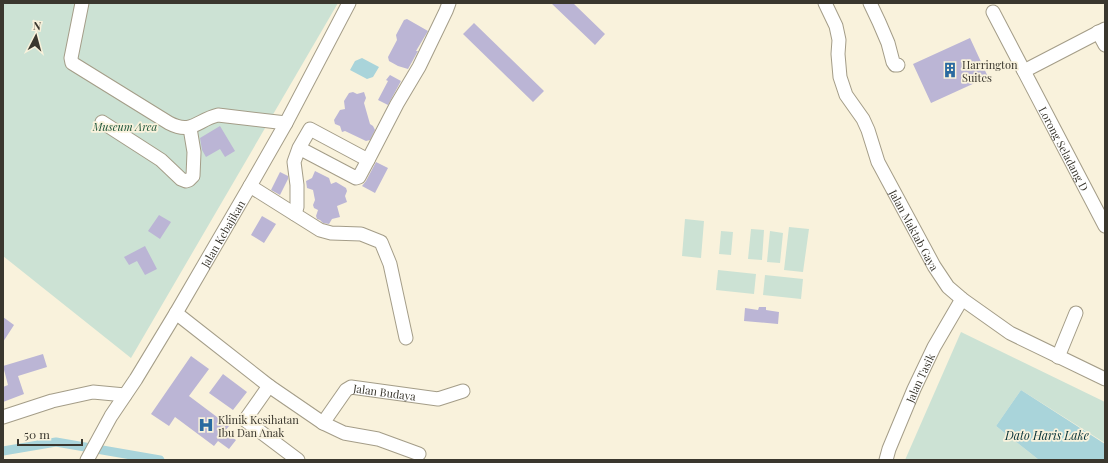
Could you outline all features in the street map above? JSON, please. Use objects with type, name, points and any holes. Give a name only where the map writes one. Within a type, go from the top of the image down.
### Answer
[{"type":"street","points":[[82,3],[71,58],[72,63],[169,123],[182,128],[190,128],[207,118],[218,115],[286,123]]},
{"type":"street","name":"Jalan Kebajikan","points":[[87,460],[111,416],[176,313],[250,186],[286,123],[349,3]]},
{"type":"street","points":[[299,148],[356,178],[359,177],[397,104],[419,67],[449,3]]},
{"type":"street","name":"Jalan Maktab Gaya","points":[[824,3],[836,26],[839,40],[839,66],[842,84],[846,95],[863,119],[878,162],[934,266],[948,287],[962,299],[1010,333],[1105,379]]},
{"type":"street","points":[[870,3],[888,43],[893,62],[895,65],[898,65]]},
{"type":"street","name":"Lorong Seladang D","points":[[993,12],[1105,226]]},
{"type":"street","points":[[1024,71],[1102,30],[1105,45]]},
{"type":"street","points":[[102,122],[161,160],[181,179],[186,181],[194,176],[194,152],[190,128]]},
{"type":"street","points":[[295,214],[297,207],[297,185],[294,162],[299,148],[310,129],[368,160]]},
{"type":"street","points":[[250,186],[320,230],[331,233],[361,234],[381,242],[390,264],[406,338]]},
{"type":"street","name":"Jalan Tasik","points":[[886,460],[889,449],[927,361],[962,299]]},
{"type":"street","points":[[176,313],[269,386],[323,423],[344,433],[378,439],[419,454]]},
{"type":"street","points":[[1058,357],[1076,313]]},
{"type":"street","points":[[269,386],[245,420],[298,460]]},
{"type":"street","name":"Jalan Budaya","points":[[323,423],[346,390],[351,387],[438,399],[463,391]]},
{"type":"street","points":[[3,417],[52,401],[93,392],[125,395]]},
{"type":"green space","name":"Museum Area","points":[[3,3],[338,3],[131,358],[3,256]]},
{"type":"green space","points":[[685,219],[704,221],[701,258],[682,256]]},
{"type":"green space","points":[[789,227],[809,229],[803,272],[784,270]]},
{"type":"green space","points":[[751,229],[764,230],[762,260],[748,259]]},
{"type":"green space","points":[[721,231],[733,232],[731,255],[719,254]]},
{"type":"green space","points":[[770,231],[783,233],[780,263],[767,262]]},
{"type":"green space","points":[[718,270],[756,274],[754,294],[716,290]]},
{"type":"green space","points":[[765,275],[803,279],[801,299],[763,295]]},
{"type":"green space","points":[[961,332],[1105,402],[1105,443],[1021,390],[996,426],[1039,460],[905,460]]},
{"type":"water","points":[[362,58],[379,67],[373,77],[367,79],[350,70],[355,61]]},
{"type":"water","name":"Dato Haris Lake","points":[[1021,390],[1105,444],[1105,460],[1039,460],[996,426]]},
{"type":"building","points":[[551,3],[573,3],[605,34],[595,45]]},
{"type":"building","points":[[407,19],[428,31],[416,51],[418,51],[408,69],[389,61],[388,57],[397,40],[396,35],[404,20]]},
{"type":"building","points":[[474,23],[544,91],[533,102],[463,34]]},
{"type":"building","name":"Harrington Suites","points":[[970,38],[988,77],[931,103],[913,64]]},
{"type":"building","points":[[390,75],[401,81],[388,105],[378,100],[388,81],[386,80]]},
{"type":"building","points":[[353,92],[357,94],[364,92],[366,98],[364,103],[370,124],[375,130],[370,140],[366,141],[345,131],[342,132],[340,126],[335,124],[334,120],[340,110],[345,109],[344,101],[349,93]]},
{"type":"building","points":[[220,126],[235,151],[225,157],[220,149],[206,157],[202,150],[200,138]]},
{"type":"building","points":[[376,162],[388,168],[375,193],[362,186]]},
{"type":"building","points":[[315,171],[329,178],[331,184],[336,182],[346,188],[347,191],[345,196],[347,202],[337,206],[340,217],[332,219],[329,224],[323,223],[317,219],[316,216],[318,210],[314,208],[313,205],[315,200],[313,190],[307,188],[306,181],[312,178]]},
{"type":"building","points":[[280,172],[288,176],[288,179],[280,195],[271,190]]},
{"type":"building","points":[[159,215],[171,222],[160,239],[148,231]]},
{"type":"building","points":[[262,216],[276,224],[264,243],[251,235]]},
{"type":"building","points":[[145,246],[157,269],[145,275],[137,261],[129,265],[124,257]]},
{"type":"building","points":[[759,307],[766,307],[766,310],[779,312],[778,324],[744,321],[745,308],[758,310]]},
{"type":"building","points":[[3,317],[14,325],[3,342]]},
{"type":"building","points":[[43,354],[47,367],[18,376],[24,394],[3,402],[3,387],[8,385],[3,366]]},
{"type":"building","points":[[191,356],[209,369],[189,396],[229,426],[224,432],[236,440],[229,449],[218,441],[214,446],[175,417],[169,426],[151,414]]},
{"type":"building","points":[[223,374],[247,392],[233,410],[209,393]]},
{"type":"waterway","points":[[3,451],[56,442],[160,460]]},
{"type":"place","name":"Harrington Suites","points":[[950,70]]},
{"type":"place","name":"Klinik Kesihatan Ibu Dan Anak","points":[[206,425]]}]
